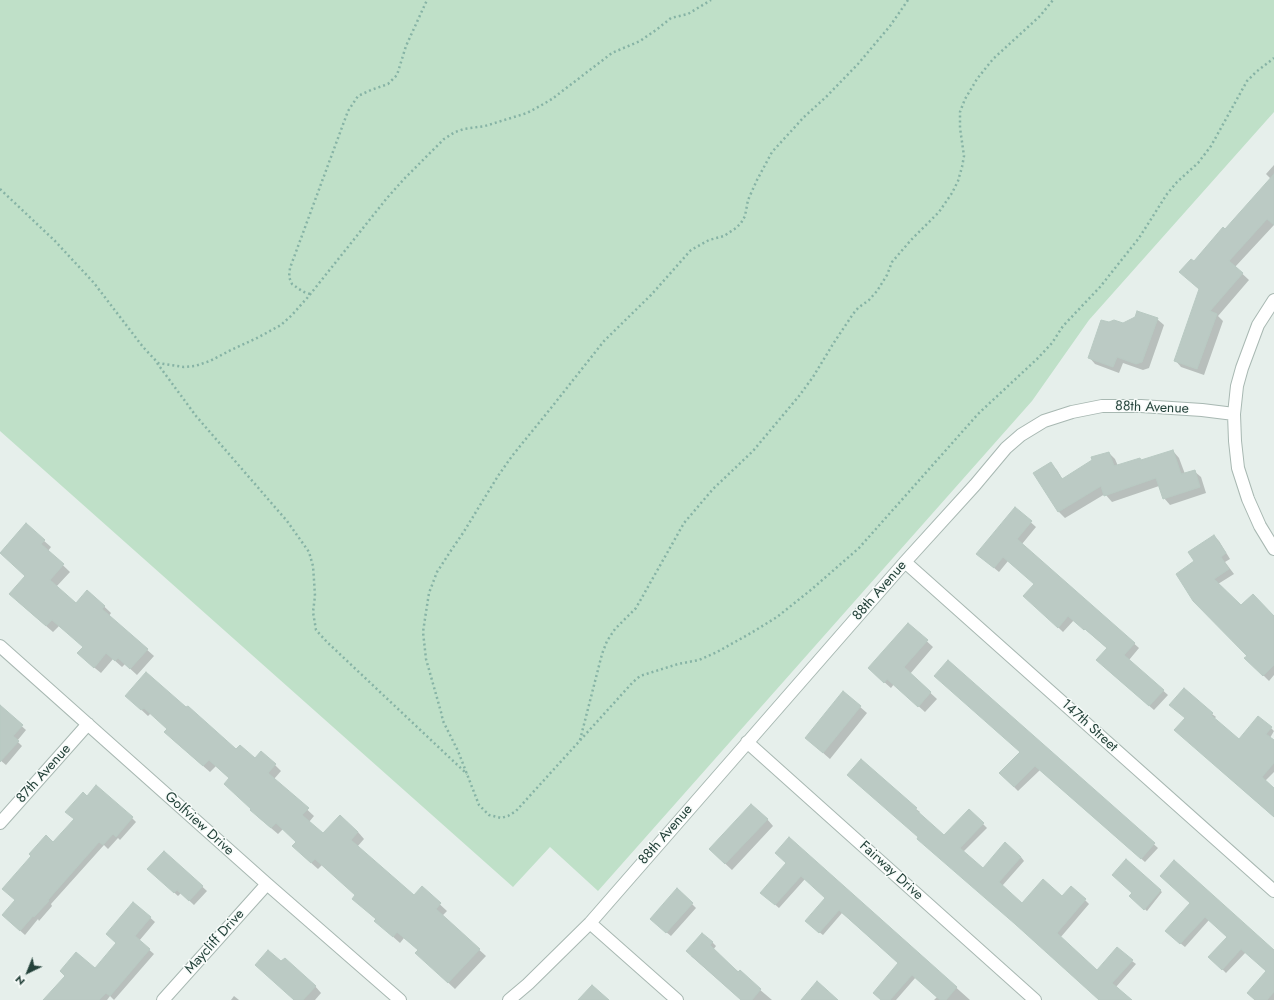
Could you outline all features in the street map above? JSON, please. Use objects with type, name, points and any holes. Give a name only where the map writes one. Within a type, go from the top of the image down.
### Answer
[{"type":"street","points":[[1274,300],[1258,325],[1246,355],[1237,386],[1234,414],[1238,468],[1248,499],[1260,526],[1274,549]]},
{"type":"street","name":"88th Avenue","points":[[509,1000],[528,984],[590,923],[904,562],[975,485],[1006,448],[1021,435],[1044,421],[1072,412],[1102,406],[1140,406],[1234,414]]},
{"type":"street","name":"147th Street","points":[[904,562],[1274,891]]},
{"type":"street","name":"Golfview Drive","points":[[0,646],[267,884],[400,1000]]},
{"type":"street","name":"87th Avenue","points":[[0,823],[88,724]]},
{"type":"street","name":"Fairway Drive","points":[[747,742],[1035,1000]]},
{"type":"street","name":"Maycliff Drive","points":[[163,1000],[267,884]]},
{"type":"street","points":[[590,923],[677,1000]]},
{"type":"path","points":[[310,294],[299,290],[292,284],[289,277],[290,268],[348,111],[358,96],[388,84],[397,75],[406,46],[427,0]]},
{"type":"path","points":[[156,361],[158,363],[184,367],[195,366],[210,361],[281,326],[310,294],[387,198],[418,164],[444,139],[455,132],[485,126],[520,115],[540,106],[552,99],[612,53],[640,41],[671,18],[688,14],[711,0]]},
{"type":"path","points":[[908,0],[890,26],[858,64],[826,97],[804,116],[772,152],[748,200],[745,216],[736,228],[724,236],[709,240],[691,250],[651,295],[604,340],[512,456],[498,476],[464,533],[452,548],[437,572],[429,593],[423,632],[426,659],[443,721],[458,751],[479,805],[489,815],[501,818],[508,816],[521,807],[640,676],[678,664],[699,660],[751,633],[777,617],[859,548],[978,414],[1038,358],[1052,343],[1063,326],[1100,287],[1140,238],[1167,194],[1177,182],[1198,163],[1212,146],[1247,81],[1274,58]]},
{"type":"path","points":[[579,742],[602,654],[607,641],[615,630],[636,608],[684,523],[713,489],[753,451],[799,396],[813,377],[853,314],[877,291],[887,275],[892,262],[911,240],[939,212],[958,181],[963,162],[964,156],[960,128],[960,112],[965,99],[977,79],[993,59],[1040,16],[1053,0]]},
{"type":"path","points":[[0,189],[55,241],[94,283],[143,347],[156,361],[196,416],[287,522],[309,552],[313,566],[315,596],[313,612],[316,630],[467,775]]},
{"type":"green space","points":[[0,0],[1274,0],[1274,112],[1089,320],[1032,401],[598,891],[550,847],[513,887],[0,431]]},
{"type":"building","points":[[1274,174],[1274,225],[1267,219],[1229,261],[1243,273],[1210,311],[1217,314],[1197,369],[1174,361],[1199,289],[1179,272],[1191,259],[1194,261],[1223,227],[1225,229]]},
{"type":"building","points":[[1137,311],[1158,318],[1142,362],[1136,364],[1117,357],[1113,367],[1088,358],[1101,320],[1109,322],[1114,320],[1123,323],[1135,317]]},
{"type":"building","points":[[1173,450],[1181,474],[1195,470],[1200,487],[1163,499],[1156,478],[1104,496],[1101,486],[1058,512],[1033,473],[1051,462],[1062,479],[1092,460],[1091,457],[1109,452],[1114,466],[1140,458],[1141,460]]},
{"type":"building","points":[[1015,507],[1032,521],[1017,539],[1135,643],[1124,655],[1164,690],[1149,706],[1096,660],[1107,648],[1068,616],[1058,628],[1023,596],[1034,584],[1003,557],[994,568],[976,554]]},
{"type":"building","points":[[26,523],[45,540],[41,544],[64,564],[50,580],[76,603],[87,590],[105,606],[102,609],[148,649],[130,669],[118,658],[115,661],[106,653],[94,668],[77,653],[83,647],[52,620],[46,626],[9,594],[25,576],[0,553]]},
{"type":"building","points":[[1214,535],[1226,553],[1221,557],[1229,569],[1214,579],[1241,605],[1253,594],[1274,616],[1274,665],[1263,676],[1244,658],[1247,656],[1193,601],[1176,574],[1194,561],[1188,552]]},
{"type":"building","points":[[908,623],[928,640],[904,667],[931,692],[918,707],[887,679],[884,683],[868,668]]},
{"type":"building","points":[[948,660],[1155,843],[1141,859],[1035,766],[1014,787],[999,773],[1020,752],[934,676]]},
{"type":"building","points":[[146,672],[186,707],[188,706],[236,749],[240,745],[255,758],[261,751],[276,764],[268,773],[309,808],[302,815],[323,833],[340,815],[358,832],[351,840],[414,895],[422,886],[441,903],[436,909],[480,949],[448,983],[415,953],[418,950],[397,932],[393,937],[374,921],[376,919],[352,899],[355,895],[315,859],[311,863],[292,846],[296,842],[276,823],[271,828],[250,810],[251,809],[224,784],[229,778],[209,760],[203,766],[164,732],[167,729],[144,708],[141,710],[125,696]]},
{"type":"building","points":[[1184,688],[1213,713],[1211,715],[1239,739],[1258,716],[1272,727],[1266,734],[1274,740],[1274,763],[1262,777],[1274,788],[1274,817],[1174,730],[1185,718],[1169,705]]},
{"type":"building","points":[[843,691],[861,706],[823,753],[805,738]]},
{"type":"building","points":[[0,705],[23,725],[13,736],[19,741],[0,762]]},
{"type":"building","points":[[861,759],[917,808],[915,809],[944,835],[969,809],[984,823],[960,848],[983,868],[1005,842],[1021,857],[999,882],[1022,903],[1043,879],[1062,896],[1071,886],[1086,899],[1057,933],[1097,970],[1117,947],[1133,960],[1112,983],[1132,1000],[1099,1000],[1015,924],[917,839],[918,837],[847,775]]},
{"type":"building","points":[[96,785],[133,817],[116,837],[113,834],[103,845],[99,842],[48,900],[49,901],[20,931],[2,915],[15,900],[2,889],[31,856],[29,854],[46,835],[53,842],[74,819],[65,812],[83,792],[87,796]]},
{"type":"building","points":[[751,804],[768,819],[725,864],[709,849]]},
{"type":"building","points":[[789,837],[957,987],[946,1000],[940,1000],[912,975],[890,1000],[881,1000],[873,993],[898,963],[839,910],[819,933],[805,921],[825,898],[801,876],[775,905],[760,893],[786,863],[775,853]]},
{"type":"building","points":[[164,851],[203,886],[189,901],[177,890],[174,893],[147,869]]},
{"type":"building","points":[[1126,859],[1161,890],[1144,910],[1129,896],[1132,893],[1112,875]]},
{"type":"building","points":[[1174,860],[1274,950],[1274,992],[1267,1000],[1255,1000],[1247,993],[1266,971],[1241,949],[1222,970],[1208,957],[1227,937],[1205,917],[1180,944],[1165,931],[1190,903],[1160,876]]},
{"type":"building","points":[[677,888],[693,903],[666,933],[650,919]]},
{"type":"building","points":[[133,902],[151,917],[135,936],[150,949],[110,996],[106,993],[99,1000],[43,1000],[65,976],[60,971],[76,952],[95,968],[116,943],[106,934]]},
{"type":"building","points":[[702,933],[713,942],[710,945],[738,972],[740,970],[761,989],[752,1000],[741,1000],[686,951]]},
{"type":"building","points":[[268,950],[281,961],[285,958],[316,986],[303,1000],[294,1000],[255,965]]},
{"type":"building","points":[[817,981],[838,1000],[801,1000]]},
{"type":"building","points":[[592,985],[609,1000],[578,1000]]}]
